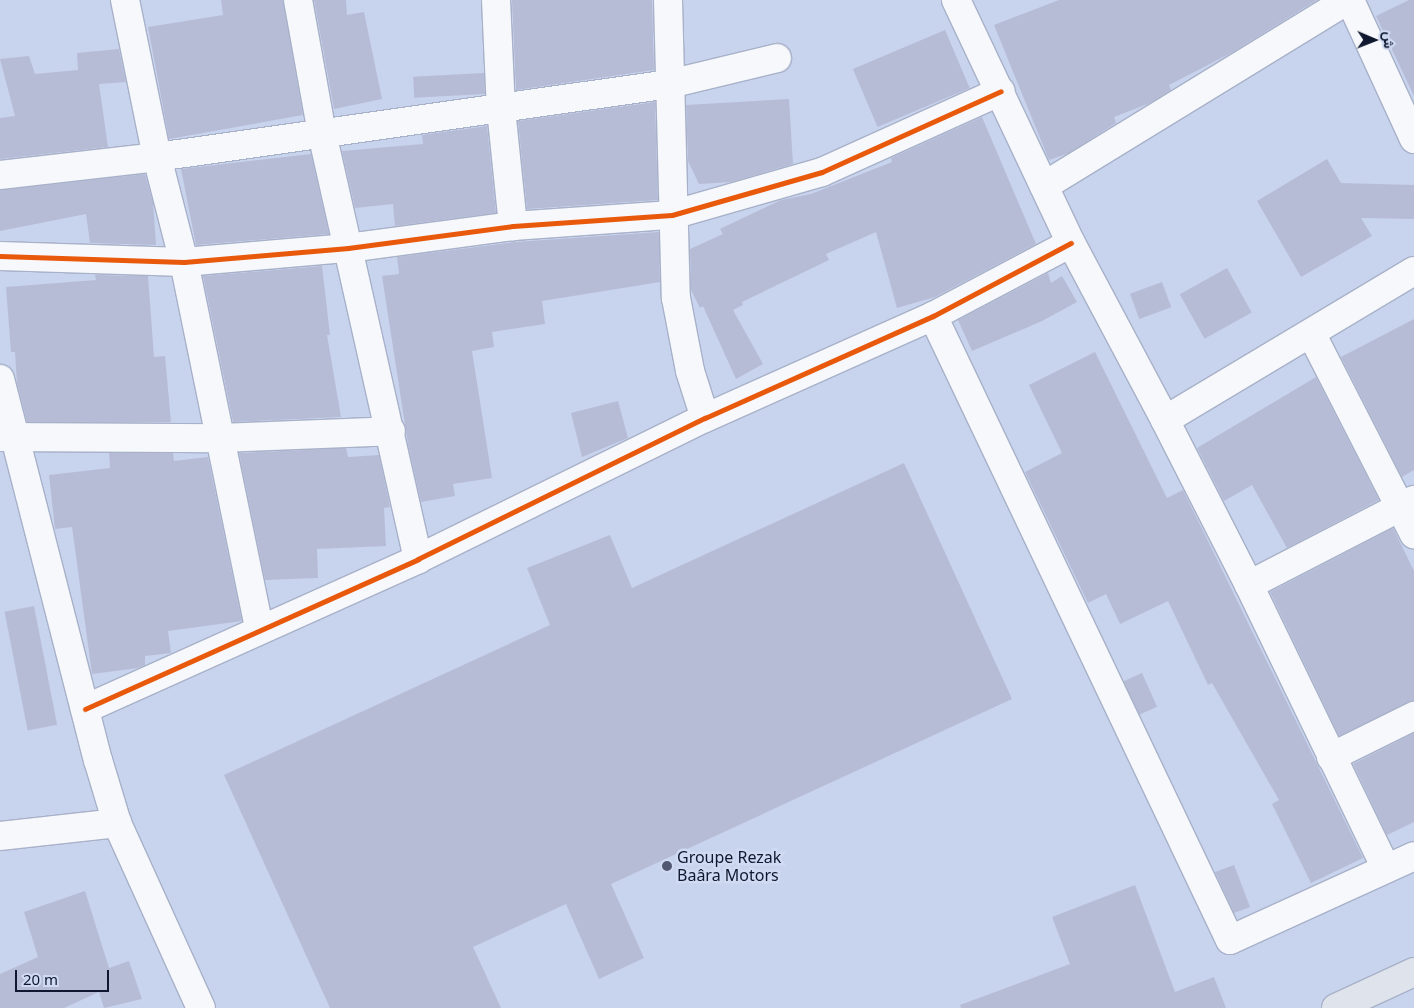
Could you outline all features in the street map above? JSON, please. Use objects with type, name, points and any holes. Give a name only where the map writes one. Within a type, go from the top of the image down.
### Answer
[{"type":"main road","points":[[1336,1008],[1414,972]]},
{"type":"street","points":[[125,0],[157,156],[184,262],[259,628]]},
{"type":"street","points":[[298,0],[322,133],[392,431],[418,560]]},
{"type":"street","points":[[496,0],[501,109],[513,226]]},
{"type":"street","points":[[668,0],[672,215],[681,332],[705,418]]},
{"type":"street","points":[[1044,186],[1349,0],[1414,139]]},
{"type":"street","points":[[964,3],[1001,92],[1071,243],[1249,584],[1386,868]]},
{"type":"street","points":[[0,175],[157,156],[669,84],[777,58]]},
{"type":"street","points":[[0,256],[184,262],[348,248],[513,226],[672,215],[822,172],[1001,92]]},
{"type":"street","points":[[85,709],[259,628],[418,560],[705,418],[933,316],[1071,243]]},
{"type":"street","points":[[1165,420],[1312,335],[1414,272]]},
{"type":"street","points":[[933,316],[1230,940],[1414,856]]},
{"type":"street","points":[[1312,335],[1408,503],[1414,534]]},
{"type":"street","points":[[0,379],[7,437],[117,823],[201,1008]]},
{"type":"street","points":[[7,437],[220,438],[392,431]]},
{"type":"street","points":[[1249,584],[1408,503]]},
{"type":"street","points":[[1331,757],[1414,716]]},
{"type":"street","points":[[0,836],[117,823]]},
{"type":"building","points":[[221,0],[283,0],[303,115],[169,139],[148,27],[223,15]]},
{"type":"building","points":[[314,0],[346,0],[347,15],[364,12],[382,99],[334,109]]},
{"type":"building","points":[[512,0],[652,0],[654,70],[516,90]]},
{"type":"building","points":[[1059,0],[1317,0],[1233,52],[1169,85],[1171,90],[1150,103],[1114,117],[1116,123],[1069,153],[1049,160],[994,25]]},
{"type":"building","points":[[1409,0],[1414,0],[1414,96],[1376,16]]},
{"type":"building","points":[[945,30],[970,88],[878,127],[853,69]]},
{"type":"building","points":[[119,49],[126,82],[99,84],[108,147],[0,159],[0,118],[15,116],[0,59],[29,56],[35,74],[78,70],[77,53]]},
{"type":"building","points":[[484,73],[485,94],[414,98],[413,77]]},
{"type":"building","points":[[789,99],[793,164],[731,182],[699,184],[688,161],[686,105]]},
{"type":"building","points":[[655,102],[658,200],[527,209],[518,121]]},
{"type":"building","points":[[982,117],[1036,244],[935,297],[897,308],[876,232],[826,254],[829,260],[742,302],[743,305],[733,310],[763,364],[736,379],[703,306],[700,308],[691,290],[690,249],[723,234],[720,229],[781,200],[811,194],[892,162],[891,158]]},
{"type":"building","points":[[487,126],[496,213],[395,226],[393,204],[355,208],[342,151],[423,144],[422,135]]},
{"type":"building","points":[[311,154],[329,234],[196,245],[181,169]]},
{"type":"building","points":[[1327,159],[1341,183],[1414,185],[1414,219],[1361,218],[1372,236],[1301,277],[1257,201]]},
{"type":"building","points":[[145,174],[153,202],[156,245],[90,243],[86,214],[0,231],[0,190]]},
{"type":"building","points":[[659,232],[660,282],[542,301],[545,324],[492,332],[494,347],[472,351],[492,478],[453,484],[455,496],[421,502],[408,444],[382,276],[399,274],[397,257],[515,242]]},
{"type":"building","points":[[322,266],[330,335],[327,335],[341,417],[233,422],[203,276]]},
{"type":"building","points":[[1227,268],[1252,313],[1204,339],[1180,294]]},
{"type":"building","points":[[1048,273],[1051,283],[1062,276],[1077,302],[1042,321],[972,351],[958,320]]},
{"type":"building","points":[[95,275],[148,276],[154,357],[165,356],[171,422],[27,422],[17,383],[15,352],[11,352],[6,287],[96,280]]},
{"type":"building","points":[[1162,282],[1171,307],[1139,319],[1130,294]]},
{"type":"building","points":[[1414,319],[1414,470],[1402,477],[1341,357]]},
{"type":"building","points":[[1095,352],[1167,498],[1183,490],[1363,858],[1311,883],[1272,804],[1279,800],[1212,683],[1208,685],[1168,601],[1120,624],[1106,594],[1088,603],[1025,472],[1062,453],[1029,385]]},
{"type":"building","points":[[1316,377],[1379,500],[1287,548],[1252,485],[1224,501],[1197,448]]},
{"type":"building","points":[[618,401],[628,438],[582,457],[571,413]]},
{"type":"building","points":[[346,448],[348,457],[379,455],[390,507],[384,508],[386,546],[317,549],[318,578],[265,580],[239,453]]},
{"type":"building","points":[[109,453],[173,453],[174,461],[208,457],[242,621],[168,631],[171,653],[145,656],[145,665],[138,668],[92,674],[72,527],[55,529],[49,475],[110,468]]},
{"type":"building","points":[[904,463],[1012,699],[611,884],[644,958],[599,979],[566,904],[473,947],[501,1008],[330,1008],[224,775],[550,625],[527,568],[610,535],[632,588]]},
{"type":"building","points":[[1393,528],[1414,571],[1414,701],[1339,736],[1270,592]]},
{"type":"building","points":[[34,606],[57,725],[28,731],[5,612]]},
{"type":"building","points":[[1142,673],[1157,707],[1139,715],[1124,681]]},
{"type":"building","points":[[1414,733],[1414,822],[1387,835],[1353,764]]},
{"type":"building","points":[[1234,865],[1250,907],[1234,913],[1215,872]]},
{"type":"building","points":[[1135,885],[1175,992],[1214,977],[1226,1008],[961,1008],[960,1005],[1070,964],[1052,917]]},
{"type":"building","points":[[85,891],[109,968],[129,961],[142,999],[104,1008],[99,992],[64,1008],[0,1008],[0,974],[38,957],[24,912]]},
{"type":"cycle path","points":[[0,256],[184,262],[348,248],[513,226],[672,215],[822,172],[1001,91]]},
{"type":"cycle path","points":[[85,709],[418,559],[705,418],[933,316],[1071,243]]},
{"type":"place","name":"Groupe Rezak Baâra Motors","points":[[667,866]]}]
